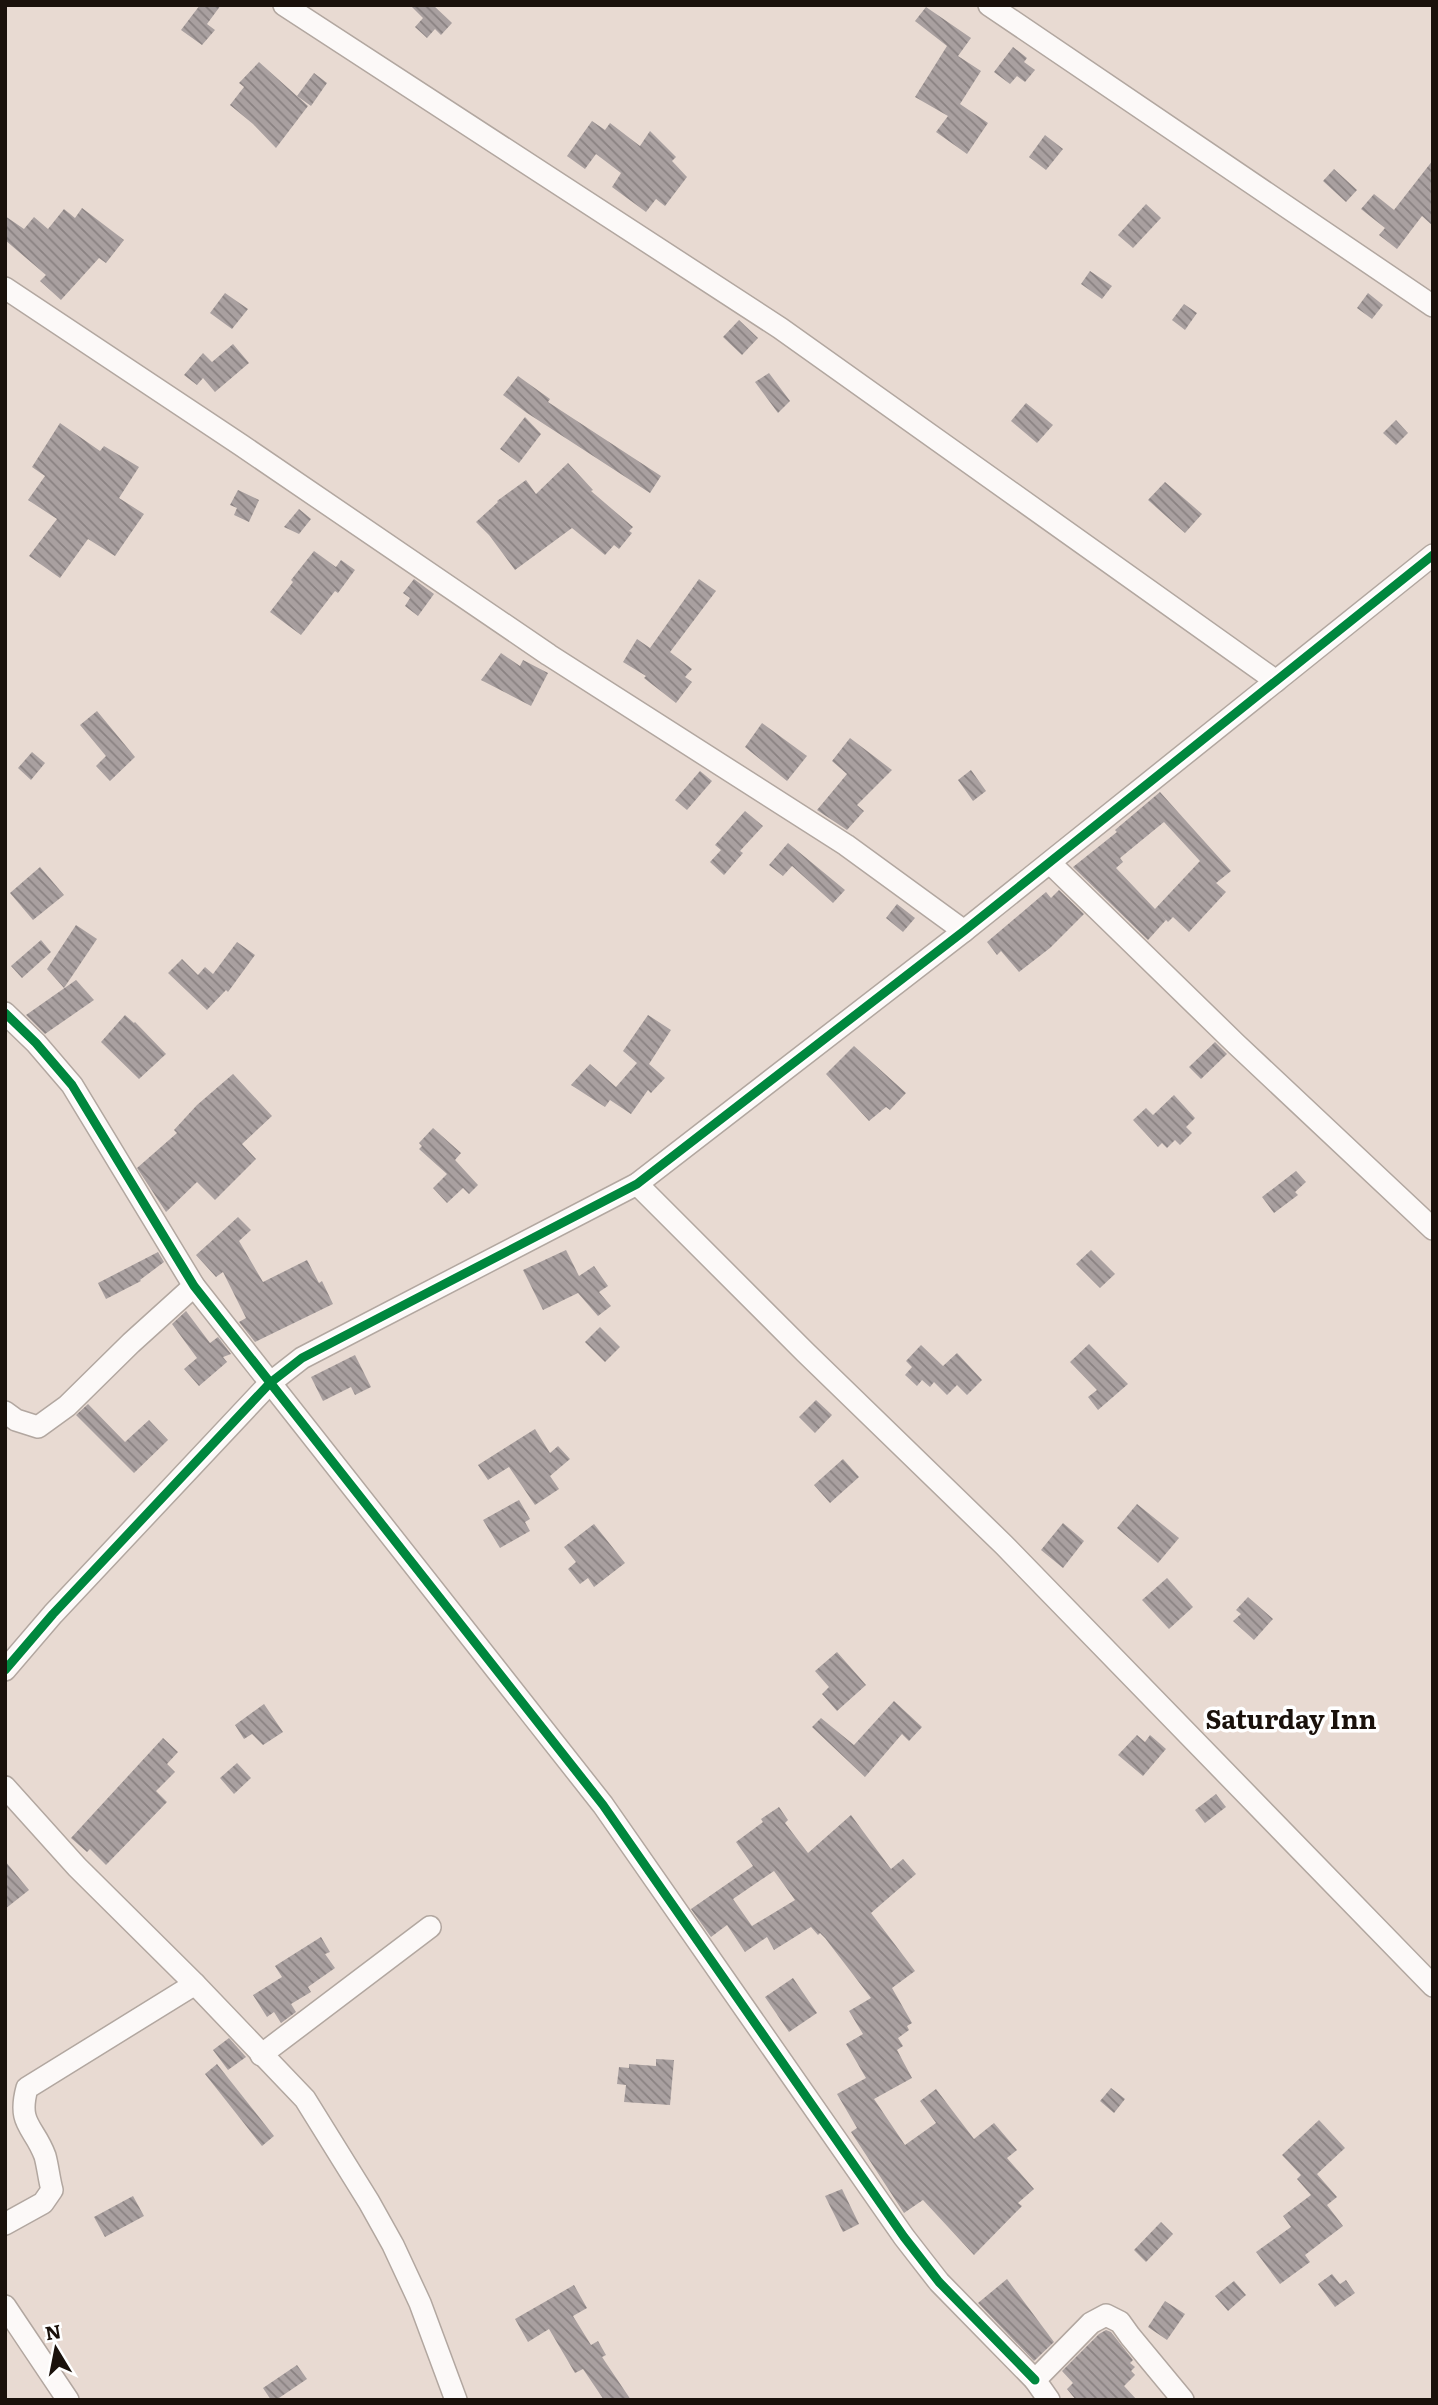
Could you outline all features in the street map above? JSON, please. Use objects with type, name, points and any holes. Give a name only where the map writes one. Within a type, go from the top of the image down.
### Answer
[{"type":"street","points":[[284,5],[780,328],[1276,681]]},
{"type":"street","points":[[989,5],[1433,306]]},
{"type":"street","points":[[5,288],[549,655],[846,845],[964,931]]},
{"type":"street","points":[[5,1670],[270,1383],[302,1358],[637,1184],[964,931],[1433,555]]},
{"type":"street","points":[[1050,863],[1236,1044],[1433,1229]]},
{"type":"street","points":[[5,1013],[72,1084],[194,1286],[603,1805],[904,2237],[939,2282],[1035,2380],[1049,2400]]},
{"type":"street","points":[[637,1184],[1004,1545],[1433,1986]]},
{"type":"street","points":[[5,1412],[16,1420],[38,1427],[66,1406],[194,1286]]},
{"type":"street","points":[[5,1787],[77,1867],[195,1984],[305,2099],[393,2245],[420,2302],[456,2400]]},
{"type":"street","points":[[261,2055],[430,1927]]},
{"type":"street","points":[[5,2224],[43,2203],[52,2189],[45,2155],[25,2120],[22,2105],[27,2088],[195,1984]]},
{"type":"street","points":[[5,2306],[68,2400]]},
{"type":"street","points":[[1035,2380],[1091,2323],[1107,2315],[1120,2322],[1183,2400]]},
{"type":"building","points":[[200,5],[221,5],[207,24],[215,30],[202,45],[181,30]]},
{"type":"building","points":[[410,5],[433,5],[452,23],[441,35],[435,29],[427,38],[415,27],[423,18]]},
{"type":"building","points":[[926,7],[971,38],[958,56],[981,71],[960,104],[988,123],[967,154],[936,132],[948,116],[915,97],[947,46],[915,21]]},
{"type":"building","points":[[1013,47],[1027,58],[1024,62],[1035,70],[1025,82],[1017,76],[1010,84],[994,72]]},
{"type":"building","points":[[259,62],[308,106],[276,148],[230,105],[244,87],[239,83]]},
{"type":"building","points":[[314,73],[327,83],[311,106],[297,96]]},
{"type":"building","points":[[592,121],[605,130],[610,123],[640,146],[650,131],[676,157],[672,161],[687,177],[665,206],[656,199],[646,212],[612,187],[621,173],[596,154],[585,169],[567,156]]},
{"type":"building","points":[[1045,135],[1063,149],[1046,170],[1029,157]]},
{"type":"building","points":[[1433,160],[1433,226],[1422,216],[1397,249],[1379,235],[1385,228],[1361,209],[1374,194],[1394,210]]},
{"type":"building","points":[[1334,169],[1357,190],[1346,202],[1323,181]]},
{"type":"building","points":[[1146,204],[1161,218],[1133,248],[1118,235]]},
{"type":"building","points":[[82,208],[124,240],[106,263],[99,258],[61,300],[40,281],[46,275],[5,240],[5,216],[24,229],[34,217],[48,229],[64,209],[75,218]]},
{"type":"building","points":[[1090,271],[1112,286],[1102,299],[1081,284]]},
{"type":"building","points":[[225,293],[248,309],[232,329],[210,313]]},
{"type":"building","points":[[1368,293],[1383,305],[1372,319],[1357,308]]},
{"type":"building","points":[[1184,304],[1197,313],[1185,330],[1172,320]]},
{"type":"building","points":[[739,320],[758,338],[742,355],[723,337]]},
{"type":"building","points":[[233,344],[249,363],[215,392],[203,378],[197,385],[184,375],[203,353],[212,362]]},
{"type":"building","points":[[769,373],[790,401],[778,413],[755,382]]},
{"type":"building","points":[[518,376],[550,399],[548,402],[661,476],[650,493],[503,395]]},
{"type":"building","points":[[1026,403],[1053,425],[1037,443],[1011,421]]},
{"type":"building","points":[[525,417],[541,434],[519,463],[500,449]]},
{"type":"building","points":[[1396,420],[1408,433],[1396,445],[1383,433]]},
{"type":"building","points":[[60,423],[100,451],[104,446],[139,467],[119,498],[144,514],[115,556],[88,539],[60,578],[29,556],[57,519],[28,500],[45,476],[32,467]]},
{"type":"building","points":[[568,463],[593,490],[591,491],[633,527],[629,531],[632,533],[619,549],[614,545],[605,555],[572,528],[515,570],[476,522],[497,501],[526,480],[536,494]]},
{"type":"building","points":[[1165,482],[1202,514],[1185,533],[1148,500]]},
{"type":"building","points":[[238,490],[259,500],[249,522],[234,515],[237,508],[230,505]]},
{"type":"building","points":[[299,509],[311,519],[299,534],[284,527]]},
{"type":"building","points":[[314,551],[336,567],[341,560],[355,570],[301,635],[270,612]]},
{"type":"building","points":[[414,579],[434,594],[418,616],[405,606],[410,598],[403,593]]},
{"type":"building","points":[[699,579],[716,591],[670,652],[692,669],[685,677],[692,682],[676,703],[644,678],[646,676],[623,662],[637,639],[650,648]]},
{"type":"building","points":[[501,653],[520,666],[523,660],[548,673],[531,706],[481,680]]},
{"type":"building","points":[[97,711],[135,757],[110,781],[96,766],[106,756],[80,725]]},
{"type":"building","points":[[762,723],[807,756],[787,781],[745,747]]},
{"type":"building","points":[[850,738],[892,770],[857,805],[864,811],[847,830],[817,810],[847,774],[832,761]]},
{"type":"building","points":[[32,752],[45,763],[31,780],[18,768]]},
{"type":"building","points":[[971,770],[986,791],[973,801],[958,780]]},
{"type":"building","points":[[700,771],[712,781],[687,810],[675,800]]},
{"type":"building","points":[[1160,792],[1231,871],[1216,883],[1226,892],[1189,932],[1173,917],[1168,922],[1156,909],[1166,920],[1148,940],[1073,867],[1117,832],[1115,830]],"holes":[[[1164,822],[1200,861],[1155,909],[1116,868],[1123,862],[1120,858]]]},
{"type":"building","points":[[745,811],[763,826],[740,851],[743,853],[724,875],[710,862],[721,850],[715,845]]},
{"type":"building","points":[[788,843],[845,890],[833,903],[792,866],[783,876],[769,865]]},
{"type":"building","points":[[40,867],[64,895],[33,920],[10,893]]},
{"type":"building","points":[[1059,890],[1084,914],[1050,948],[1019,972],[1001,951],[997,955],[987,942],[1046,892],[1051,898]]},
{"type":"building","points":[[897,904],[915,918],[903,932],[886,918]]},
{"type":"building","points":[[76,925],[97,939],[64,988],[47,969]]},
{"type":"building","points":[[41,940],[51,952],[22,978],[11,966]]},
{"type":"building","points":[[237,942],[255,955],[228,992],[226,990],[207,1010],[168,973],[182,959],[198,975],[205,967],[213,974]]},
{"type":"building","points":[[76,980],[94,1000],[45,1034],[26,1015]]},
{"type":"building","points":[[125,1015],[166,1054],[139,1079],[101,1042]]},
{"type":"building","points":[[648,1015],[671,1030],[649,1064],[665,1078],[651,1093],[648,1090],[631,1114],[610,1100],[605,1107],[571,1085],[590,1064],[616,1087],[637,1063],[623,1051]]},
{"type":"building","points":[[1215,1042],[1227,1054],[1201,1079],[1189,1067]]},
{"type":"building","points":[[854,1046],[906,1093],[890,1110],[886,1107],[869,1121],[826,1074]]},
{"type":"building","points":[[233,1074],[272,1116],[242,1144],[256,1159],[215,1200],[197,1182],[166,1212],[137,1168],[177,1133],[174,1130],[197,1105]]},
{"type":"building","points":[[1174,1095],[1195,1118],[1186,1127],[1192,1133],[1180,1145],[1175,1140],[1167,1148],[1162,1143],[1158,1147],[1133,1120],[1146,1108],[1153,1115]]},
{"type":"building","points":[[433,1128],[461,1153],[455,1160],[478,1185],[469,1194],[463,1188],[447,1203],[433,1188],[447,1174],[419,1149],[422,1146],[419,1143]]},
{"type":"building","points":[[1296,1171],[1306,1182],[1295,1192],[1298,1195],[1274,1213],[1262,1197]]},
{"type":"building","points":[[238,1217],[251,1230],[239,1241],[263,1282],[307,1260],[319,1283],[322,1281],[333,1304],[255,1342],[239,1322],[246,1318],[223,1272],[216,1277],[196,1255]]},
{"type":"building","points":[[566,1250],[579,1276],[594,1266],[608,1286],[599,1292],[611,1306],[598,1316],[578,1293],[543,1310],[523,1270]]},
{"type":"building","points":[[1091,1250],[1115,1274],[1100,1288],[1076,1264]]},
{"type":"building","points":[[158,1252],[164,1262],[141,1281],[106,1299],[98,1283]]},
{"type":"building","points":[[186,1311],[210,1343],[218,1337],[231,1354],[223,1357],[227,1362],[199,1386],[184,1369],[197,1358],[172,1324]]},
{"type":"building","points":[[600,1327],[620,1347],[605,1362],[585,1342]]},
{"type":"building","points":[[1089,1344],[1128,1384],[1098,1410],[1088,1397],[1097,1390],[1070,1362]]},
{"type":"building","points":[[921,1345],[943,1366],[957,1353],[982,1380],[967,1395],[957,1385],[947,1395],[934,1382],[930,1387],[922,1380],[917,1386],[905,1375],[912,1367],[906,1361]]},
{"type":"building","points":[[355,1355],[371,1387],[355,1395],[351,1387],[323,1401],[311,1377]]},
{"type":"building","points":[[816,1400],[832,1415],[815,1433],[799,1417]]},
{"type":"building","points":[[88,1404],[125,1442],[149,1420],[168,1440],[134,1473],[76,1415]]},
{"type":"building","points":[[535,1429],[550,1453],[558,1446],[570,1459],[550,1476],[559,1489],[535,1505],[509,1467],[488,1480],[478,1465]]},
{"type":"building","points":[[843,1459],[859,1477],[830,1503],[814,1485]]},
{"type":"building","points":[[519,1500],[530,1519],[525,1522],[530,1531],[500,1548],[483,1520]]},
{"type":"building","points":[[1137,1504],[1179,1538],[1158,1563],[1117,1528]]},
{"type":"building","points":[[1063,1523],[1084,1541],[1063,1568],[1041,1550]]},
{"type":"building","points":[[594,1524],[625,1563],[594,1587],[588,1578],[580,1584],[568,1569],[576,1562],[564,1547]]},
{"type":"building","points":[[1167,1578],[1193,1607],[1169,1629],[1142,1600]]},
{"type":"building","points":[[1248,1597],[1273,1619],[1254,1640],[1233,1621],[1241,1614],[1236,1610]]},
{"type":"building","points":[[837,1652],[866,1685],[837,1711],[822,1694],[829,1687],[815,1671]]},
{"type":"building","points":[[894,1701],[922,1727],[909,1741],[902,1734],[865,1777],[812,1727],[821,1718],[854,1745]]},
{"type":"building","points":[[264,1704],[283,1732],[263,1745],[252,1734],[244,1739],[235,1725]]},
{"type":"building","points":[[1137,1735],[1145,1742],[1150,1735],[1166,1749],[1143,1776],[1118,1755]]},
{"type":"building","points":[[163,1738],[178,1752],[167,1764],[175,1772],[156,1791],[167,1802],[106,1865],[90,1849],[87,1852],[71,1838]]},
{"type":"building","points":[[237,1763],[251,1778],[234,1794],[220,1778]]},
{"type":"building","points":[[1216,1794],[1226,1807],[1205,1823],[1195,1810]]},
{"type":"building","points":[[779,1807],[788,1820],[785,1823],[808,1853],[851,1815],[891,1869],[903,1859],[916,1874],[871,1913],[915,1971],[892,1988],[912,2023],[907,2026],[909,2030],[898,2038],[903,2046],[897,2050],[912,2078],[874,2099],[905,2145],[936,2123],[920,2101],[936,2089],[974,2139],[994,2123],[1017,2150],[1007,2158],[1034,2189],[1018,2203],[1022,2206],[974,2255],[923,2200],[904,2213],[851,2132],[857,2128],[837,2094],[866,2078],[846,2044],[863,2034],[849,2011],[871,1998],[825,1938],[811,1927],[774,1950],[767,1937],[745,1952],[727,1925],[711,1937],[691,1909],[753,1866],[736,1842],[763,1822],[761,1819]],"holes":[[[774,1871],[795,1900],[752,1926],[733,1899]]]},
{"type":"building","points":[[5,1861],[29,1890],[5,1909]]},
{"type":"building","points":[[321,1937],[330,1952],[325,1954],[335,1968],[308,1987],[311,1992],[291,2004],[296,2012],[281,2023],[274,2012],[267,2017],[253,1995],[282,1977],[275,1966]]},
{"type":"building","points":[[793,1978],[817,2013],[789,2032],[765,1997]]},
{"type":"building","points":[[229,2038],[246,2057],[228,2070],[213,2050]]},
{"type":"building","points":[[656,2059],[674,2060],[670,2105],[624,2102],[626,2085],[617,2084],[619,2067],[629,2068],[629,2064],[656,2066]]},
{"type":"building","points":[[217,2064],[274,2136],[262,2146],[205,2074]]},
{"type":"building","points":[[1111,2088],[1125,2099],[1114,2113],[1100,2101]]},
{"type":"building","points":[[1319,2120],[1345,2148],[1317,2174],[1337,2197],[1327,2205],[1343,2226],[1305,2255],[1310,2262],[1280,2284],[1256,2252],[1291,2227],[1283,2216],[1311,2195],[1297,2179],[1301,2175],[1282,2155]]},
{"type":"building","points":[[842,2189],[859,2224],[843,2232],[825,2196]]},
{"type":"building","points":[[133,2196],[144,2216],[105,2237],[94,2217]]},
{"type":"building","points":[[1161,2222],[1173,2234],[1146,2262],[1134,2250]]},
{"type":"building","points":[[1332,2274],[1340,2284],[1346,2280],[1355,2293],[1335,2307],[1318,2284]]},
{"type":"building","points":[[1007,2279],[1054,2342],[1034,2361],[978,2303]]},
{"type":"building","points":[[1234,2281],[1246,2295],[1228,2311],[1215,2296]]},
{"type":"building","points":[[574,2285],[587,2308],[573,2316],[591,2345],[598,2341],[606,2355],[602,2357],[631,2400],[604,2400],[583,2369],[575,2373],[549,2329],[528,2342],[515,2319]]},
{"type":"building","points":[[1165,2301],[1185,2314],[1167,2340],[1148,2327]]},
{"type":"building","points":[[1106,2330],[1111,2332],[1133,2360],[1130,2363],[1135,2367],[1131,2371],[1135,2375],[1124,2386],[1137,2400],[1076,2400],[1067,2389],[1073,2383],[1062,2371]]},
{"type":"building","points":[[297,2365],[307,2379],[276,2400],[271,2400],[263,2388]]},
{"type":"cycle path","points":[[5,1670],[53,1614],[270,1383],[302,1358],[637,1184],[964,931],[1433,555]]},
{"type":"cycle path","points":[[5,1013],[36,1043],[72,1085],[194,1286],[603,1805],[904,2237],[939,2282],[1035,2380]]},
{"type":"district","name":"Saturday Inn","points":[[1291,1717]]}]
